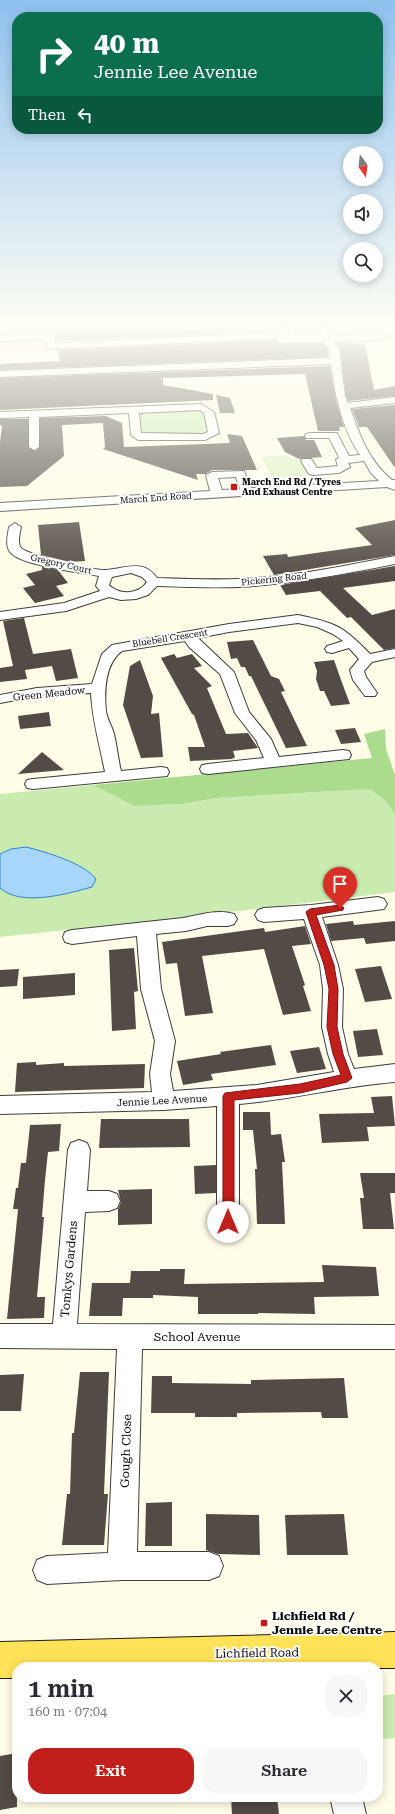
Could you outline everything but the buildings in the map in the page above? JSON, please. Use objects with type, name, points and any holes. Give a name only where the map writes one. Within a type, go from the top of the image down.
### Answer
[{"type":"main road","name":"Lichfield Road","points":[[0,1660],[334,1659],[395,1650]]},
{"type":"street","points":[[34,413],[34,447]]},
{"type":"street","points":[[0,415],[43,413]]},
{"type":"street","points":[[134,413],[136,435],[142,438],[205,437],[214,433],[209,413]]},
{"type":"street","points":[[346,413],[358,444],[367,460],[393,485]]},
{"type":"street","points":[[310,436],[333,435],[346,460]]},
{"type":"street","points":[[307,461],[313,472],[342,468],[344,466],[341,460],[367,460]]},
{"type":"street","name":"March End Road","points":[[312,487],[356,478],[365,472],[367,460]]},
{"type":"street","points":[[218,494],[212,475],[240,473],[247,492]]},
{"type":"street","name":"March End Road","points":[[0,506],[218,494],[312,487],[393,485]]},
{"type":"street","name":"Gregory Court","points":[[15,527],[13,545],[16,551],[32,559],[108,574]]},
{"type":"street","name":"Pickering Road","points":[[153,582],[206,584],[275,580],[355,568],[395,560]]},
{"type":"street","points":[[122,570],[139,570],[150,577],[153,582],[149,589],[137,594],[122,596],[109,592],[102,586],[103,578],[108,574],[122,570]]},
{"type":"street","points":[[0,616],[66,607],[109,592]]},
{"type":"street","name":"Bluebell Crescent","points":[[114,777],[106,734],[100,712],[98,688],[105,662],[109,654],[117,648],[229,628],[298,619],[312,621],[332,628],[346,637],[367,660]]},
{"type":"street","points":[[190,636],[194,644],[226,672],[242,713],[263,739],[273,762]]},
{"type":"street","points":[[332,649],[352,643]]},
{"type":"street","points":[[370,693],[367,687],[358,678],[357,670],[367,660],[395,653]]},
{"type":"street","name":"Green Meadow","points":[[0,700],[37,692],[98,688]]},
{"type":"street","points":[[208,769],[343,755]]},
{"type":"street","points":[[33,784],[161,772]]},
{"type":"street","points":[[271,914],[310,912],[378,904]]},
{"type":"street","points":[[310,912],[329,965],[333,989],[332,1027],[338,1054],[347,1078]]},
{"type":"street","points":[[72,937],[186,924],[198,920],[217,918],[228,919]]},
{"type":"street","points":[[146,929],[151,989],[164,1041],[160,1074],[164,1101]]},
{"type":"street","name":"Jennie Lee Avenue","points":[[0,1105],[164,1101],[228,1096],[300,1088],[347,1078],[395,1073]]},
{"type":"street","points":[[228,1096],[228,1222]]},
{"type":"street","name":"Tomkys Gardens","points":[[64,1336],[79,1150]]},
{"type":"street","points":[[74,1202],[109,1201]]},
{"type":"street","name":"School Avenue","points":[[0,1336],[395,1337]]},
{"type":"street","name":"Gough Close","points":[[122,1566],[130,1337]]},
{"type":"street","points":[[47,1570],[122,1566],[209,1566]]},
{"type":"street","points":[[347,1802],[350,1814]]},
{"type":"green space","points":[[142,413],[204,413],[209,433],[202,435],[141,434],[139,415]]},
{"type":"green space","points":[[284,455],[300,461],[309,476],[273,479],[261,457]]},
{"type":"green space","points":[[385,729],[386,749],[395,775],[395,814],[387,802],[370,789],[217,798],[183,804],[134,806],[93,785],[372,758],[364,734]]},
{"type":"green space","points":[[93,785],[134,806],[183,804],[217,798],[370,789],[387,802],[395,814],[395,892],[190,917],[0,937],[0,794]]},
{"type":"green space","points":[[395,1694],[395,1738],[383,1739],[383,1695]]},
{"type":"water","points":[[26,847],[64,859],[83,868],[96,879],[92,887],[70,893],[44,897],[20,897],[9,894],[0,888],[0,854],[11,849]]},
{"type":"place","name":"March End Rd / Tyres And Exhaust Centre","points":[[234,487]]},
{"type":"place","name":"Lichfield Rd / Jennie Lee Centre","points":[[264,1623]]},
{"type":"route","points":[[228,1222],[228,1096],[258,1094],[300,1088],[347,1078],[338,1054],[332,1027],[333,989],[329,965],[310,912],[340,908]]}]
